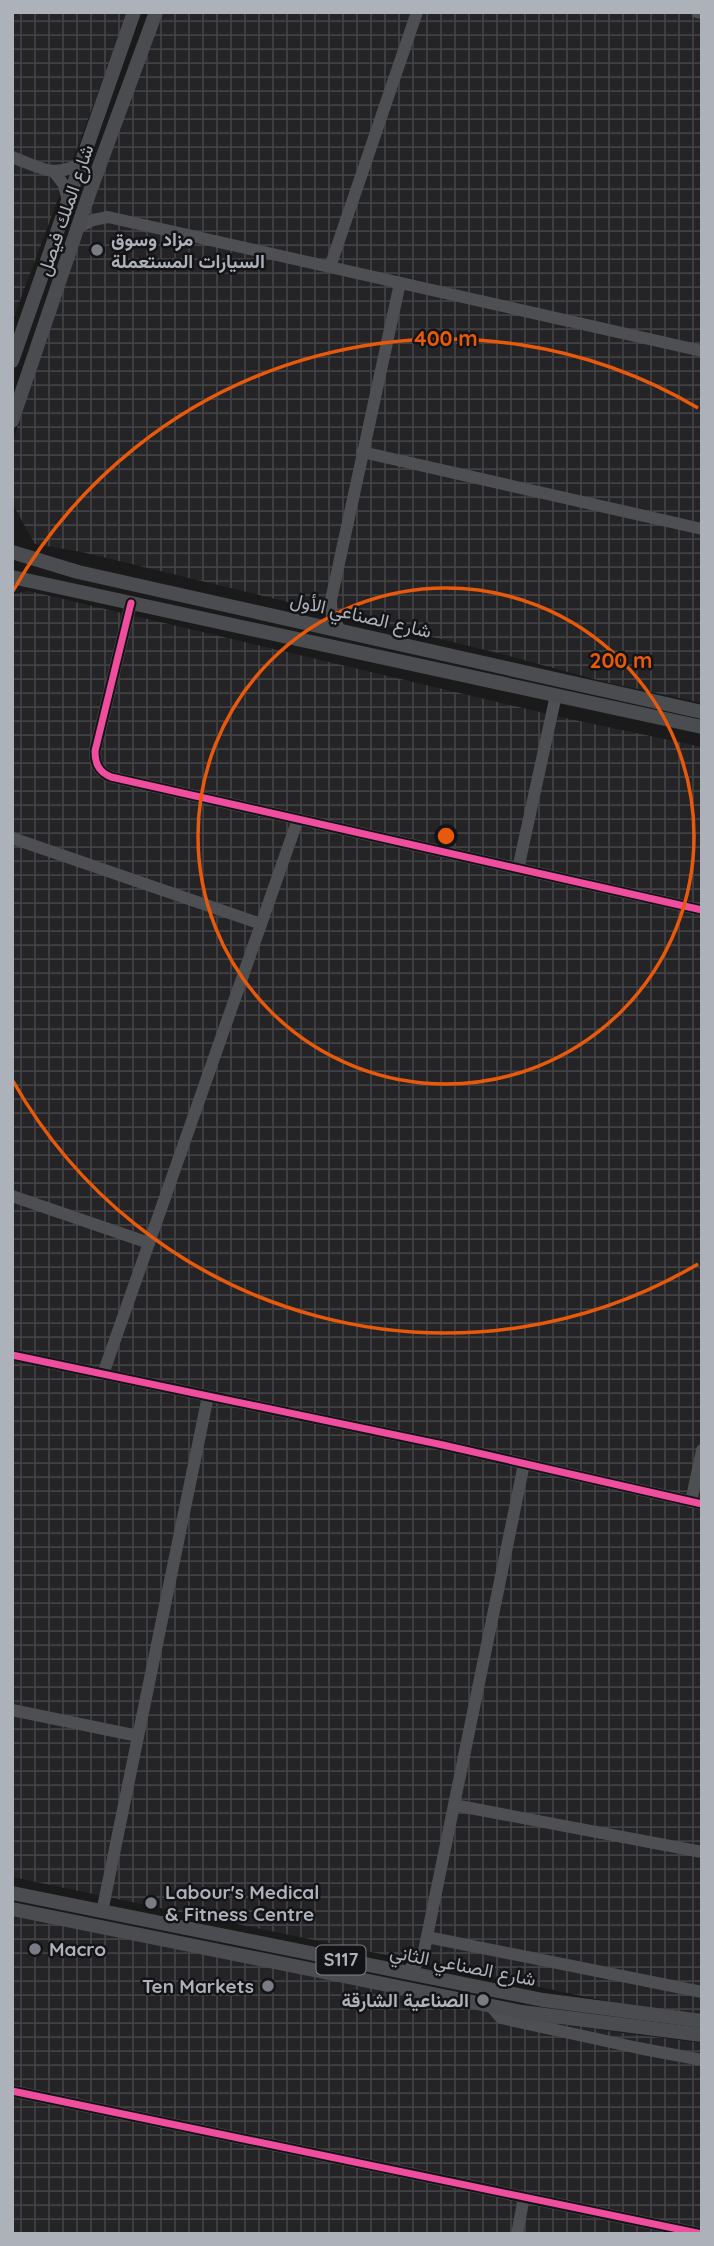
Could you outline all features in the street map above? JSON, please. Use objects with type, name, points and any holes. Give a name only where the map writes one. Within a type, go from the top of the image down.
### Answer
[{"type":"main road","name":"شارع الملك فيصل","points":[[12,361],[134,12]]},
{"type":"main road","name":"شارع الملك فيصل","points":[[12,421],[89,194],[156,12]]},
{"type":"main road","points":[[101,106],[109,111],[98,145],[101,149],[107,147]]},
{"type":"main road","points":[[12,542],[41,560]]},
{"type":"main road","name":"شارع الصناعي الأول","points":[[12,552],[78,572],[702,712]]},
{"type":"main road","points":[[13,574],[64,576],[78,572]]},
{"type":"main road","name":"شارع الصناعي الأول","points":[[13,574],[131,603],[702,727]]},
{"type":"main road","name":"شارع الصناعي الثاني","points":[[12,1893],[543,2000],[672,2016],[701,2032]]},
{"type":"main road","name":"شارع الصناعي الثاني","points":[[12,1909],[544,2015],[701,2032]]},
{"type":"main road","points":[[672,2016],[702,2014]]},
{"type":"street","points":[[330,267],[417,12]]},
{"type":"street","points":[[12,157],[55,173],[64,185],[68,201]]},
{"type":"street","points":[[55,173],[81,163]]},
{"type":"street","points":[[89,194],[97,207],[108,217]]},
{"type":"street","points":[[79,228],[93,220],[108,217],[702,351]]},
{"type":"street","points":[[340,630],[332,616],[331,600],[400,283]]},
{"type":"street","points":[[362,452],[702,529]]},
{"type":"street","points":[[310,623],[320,616],[331,600]]},
{"type":"street","points":[[131,603],[95,751],[98,768],[111,778],[702,910]]},
{"type":"street","points":[[519,869],[556,695]]},
{"type":"street","points":[[103,1374],[298,819]]},
{"type":"street","points":[[12,838],[261,924]]},
{"type":"street","points":[[12,1196],[149,1243]]},
{"type":"street","points":[[12,1354],[696,1503],[702,1450]]},
{"type":"street","points":[[102,1912],[208,1396]]},
{"type":"street","points":[[404,1973],[416,1964],[424,1951],[524,1464]]},
{"type":"street","points":[[12,1710],[138,1736]]},
{"type":"street","points":[[454,1805],[702,1852]]},
{"type":"street","points":[[427,1937],[702,1992]]},
{"type":"street","points":[[424,1951],[438,1980]]},
{"type":"street","points":[[490,2005],[501,2018],[702,2060]]},
{"type":"street","points":[[12,2091],[702,2234]]},
{"type":"street","points":[[517,2234],[524,2197]]},
{"type":"shaded area","points":[[12,12],[128,12],[12,322]]},
{"type":"shaded area","points":[[156,12],[702,12],[702,703],[605,682],[498,653],[82,552],[35,544],[12,503],[12,443]]},
{"type":"shaded area","points":[[29,591],[565,718],[702,747],[702,2021],[12,1877],[12,594]]},
{"type":"shaded area","points":[[12,1913],[457,2003],[608,2031],[702,2043],[702,2234],[12,2234]]},
{"type":"cycle path","points":[[131,603],[95,751],[96,760],[103,773],[111,777],[702,910]]},
{"type":"cycle path","points":[[12,1355],[443,1445],[702,1504]]},
{"type":"cycle path","points":[[12,2091],[702,2234]]},
{"type":"place","name":"مزاد وسوق السيارات المستعملة","points":[[97,250]]},
{"type":"place","name":"Labour's Medical & Fitness Centre","points":[[151,1903]]},
{"type":"place","name":"Macro","points":[[35,1949]]},
{"type":"place","name":"Ten Markets","points":[[268,1986]]},
{"type":"place","name":"الصناعية الشارقة","points":[[483,2000]]}]
